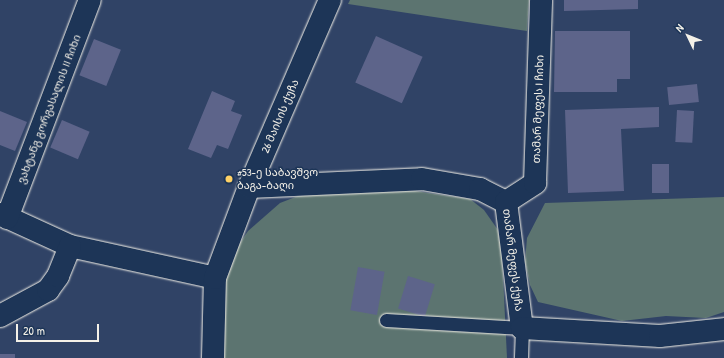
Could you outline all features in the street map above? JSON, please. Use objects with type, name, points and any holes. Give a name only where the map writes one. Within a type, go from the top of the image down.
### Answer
[{"type":"street","name":"ვახტანგ გორგასალის II ჩიხი","points":[[4,216],[90,0]]},
{"type":"street","name":"26 მაისის ქუჩა","points":[[213,358],[216,278],[249,186],[330,0]]},
{"type":"street","name":"თამარ მეფეს I ჩიხი","points":[[506,202],[535,183],[541,0]]},
{"type":"street","name":"თამარ მეფეს ქუჩა","points":[[249,186],[422,179],[480,189],[506,202],[522,328]]},
{"type":"street","points":[[4,216],[70,246],[216,278]]},
{"type":"street","points":[[0,316],[48,290],[58,276],[70,246]]},
{"type":"street","points":[[522,328],[660,336],[724,329]]},
{"type":"lane","points":[[386,320],[522,328],[521,358]]},
{"type":"green space","points":[[350,0],[529,0],[527,31],[348,4]]},
{"type":"green space","points":[[353,182],[470,199],[484,210],[498,230],[502,256],[507,358],[224,358],[220,303],[231,256],[248,231],[280,203],[316,189]]},
{"type":"green space","points":[[724,197],[724,312],[706,318],[666,316],[622,321],[538,302],[530,285],[525,262],[527,238],[545,203]]},
{"type":"building","points":[[564,0],[638,0],[638,9],[564,11]]},
{"type":"building","points":[[555,31],[630,31],[630,79],[617,79],[617,92],[554,92]]},
{"type":"building","points":[[376,36],[423,57],[402,103],[355,83]]},
{"type":"building","points":[[94,39],[121,50],[106,86],[79,75]]},
{"type":"building","points":[[697,84],[699,102],[669,105],[667,87]]},
{"type":"building","points":[[212,91],[235,101],[231,111],[242,115],[228,149],[217,145],[211,158],[188,149]]},
{"type":"building","points":[[659,107],[659,127],[621,129],[624,191],[568,193],[565,110]]},
{"type":"building","points":[[677,110],[694,111],[692,143],[675,142]]},
{"type":"building","points":[[0,111],[27,122],[15,151],[0,145]]},
{"type":"building","points":[[62,120],[90,132],[78,159],[50,148]]},
{"type":"building","points":[[652,164],[669,164],[669,193],[652,193]]},
{"type":"building","points":[[358,267],[385,272],[377,315],[350,310]]},
{"type":"building","points":[[408,276],[435,284],[425,317],[398,309]]},
{"type":"building","points":[[0,354],[15,354],[15,358],[0,358]]},
{"type":"place","name":"#53-ე საბავშვო ბაგა-ბაღი","points":[[229,179]]}]
